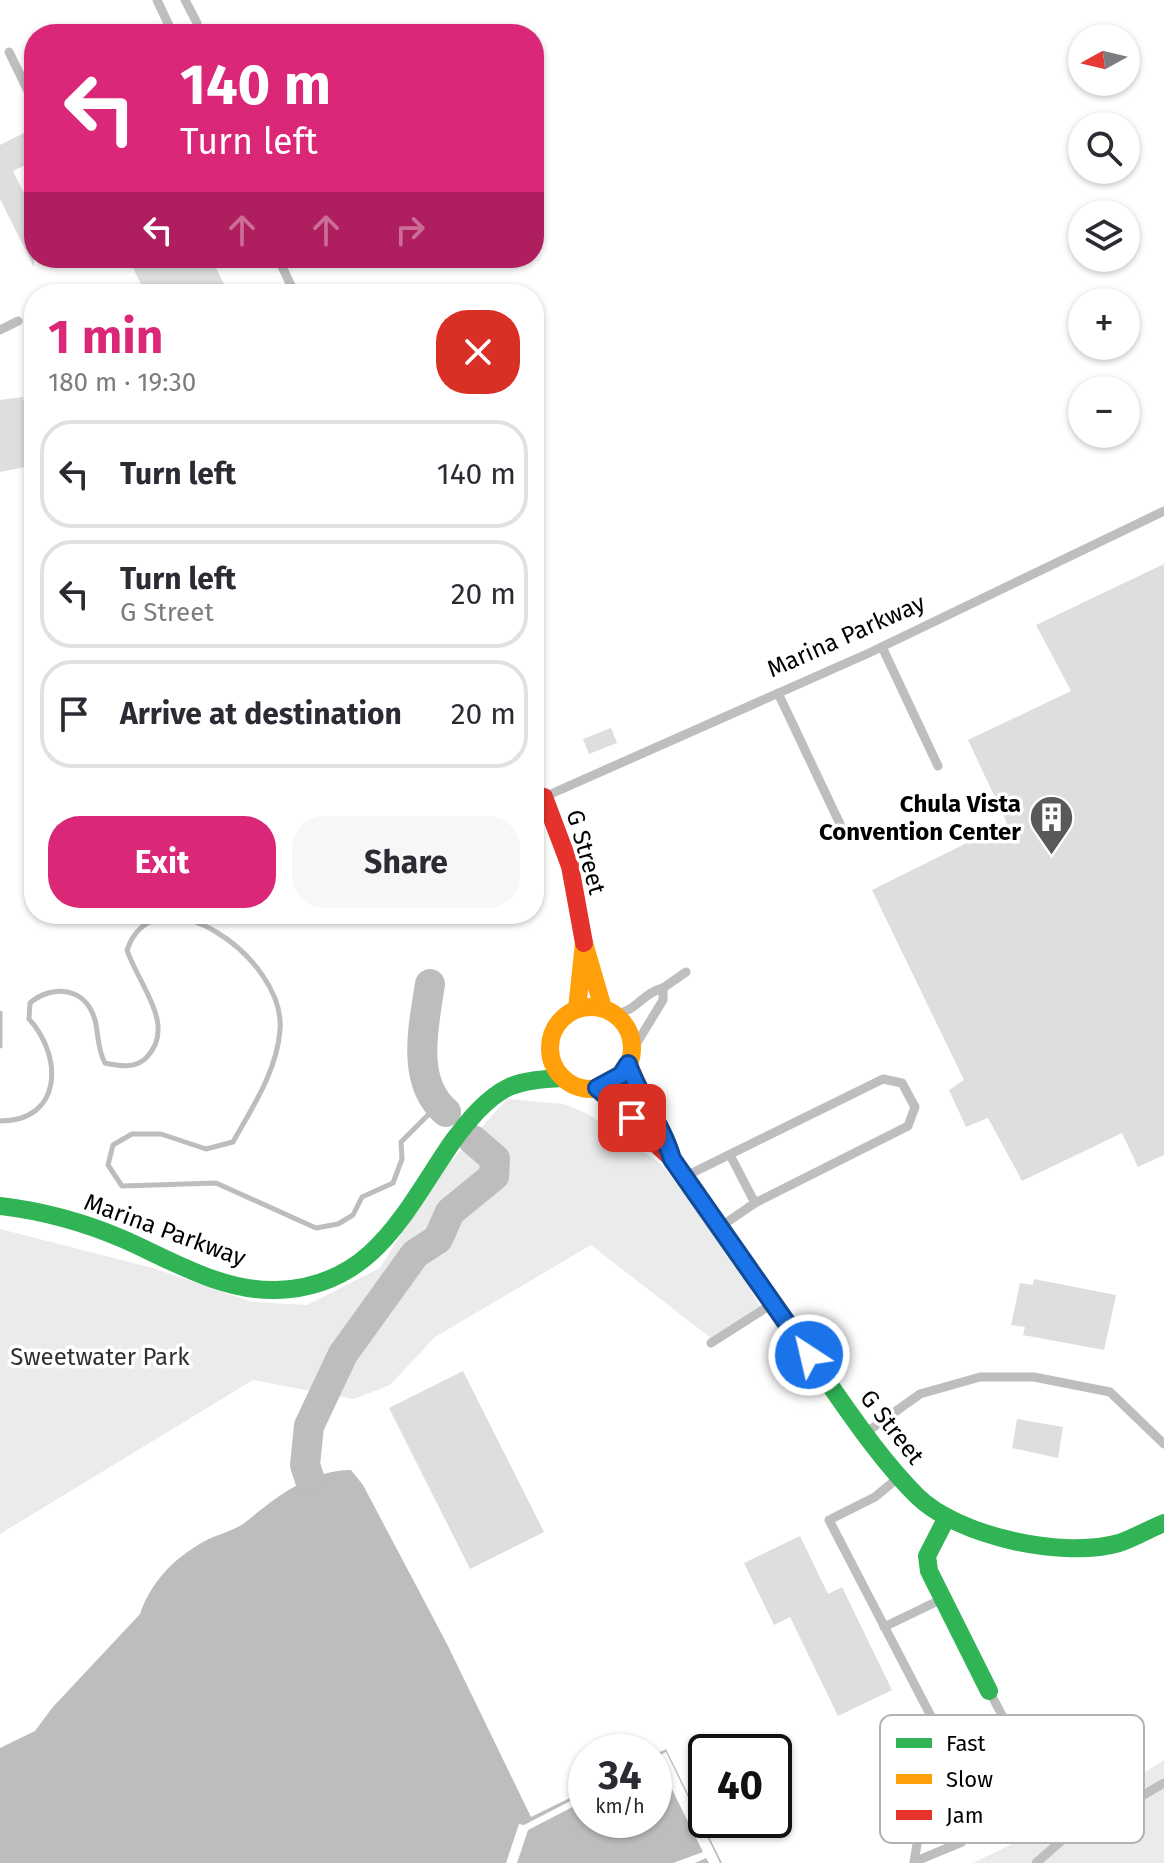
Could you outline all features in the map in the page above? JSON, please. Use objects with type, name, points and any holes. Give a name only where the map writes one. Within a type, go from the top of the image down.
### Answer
[{"type":"street","name":"G Street","points":[[544,797],[570,866],[584,943],[609,1011]]},
{"type":"street","name":"G Street","points":[[577,1009],[584,943]]},
{"type":"street","points":[[577,1009],[609,1011],[625,1024],[630,1057],[621,1075],[597,1088],[584,1088],[563,1078],[553,1064],[550,1049],[556,1025],[577,1009]]},
{"type":"street","name":"Marina Parkway","points":[[0,1206],[99,1229],[229,1283],[275,1290],[321,1284],[359,1267],[390,1238],[433,1168],[470,1118],[512,1086],[527,1067],[550,1049]]},
{"type":"street","name":"G Street","points":[[630,1057],[636,1088],[665,1132],[672,1159]]},
{"type":"street","name":"Marina Parkway","points":[[512,1086],[563,1078]]},
{"type":"street","name":"G Street","points":[[597,1088],[672,1159],[864,1434],[919,1498],[947,1517],[995,1536],[1054,1549],[1118,1543],[1164,1523]]},
{"type":"street","points":[[947,1517],[927,1556],[929,1571],[989,1691]]},
{"type":"lane","points":[[157,0],[168,24]]},
{"type":"lane","points":[[185,0],[197,23]]},
{"type":"lane","points":[[9,52],[24,83]]},
{"type":"lane","points":[[0,330],[18,321]]},
{"type":"lane","name":"Marina Parkway","points":[[544,797],[882,647],[1164,511]]},
{"type":"lane","points":[[882,647],[938,766]]},
{"type":"lane","points":[[778,693],[840,824]]},
{"type":"lane","points":[[609,1011],[629,1013],[650,991],[663,988],[686,972]]},
{"type":"lane","points":[[630,1057],[663,1000],[663,988]]},
{"type":"lane","points":[[685,1177],[883,1079],[902,1083],[915,1107],[908,1126],[755,1203],[720,1227]]},
{"type":"lane","points":[[730,1155],[755,1203]]},
{"type":"lane","points":[[711,1343],[773,1303]]},
{"type":"lane","points":[[864,1434],[920,1394],[980,1377],[1034,1377],[1110,1392],[1164,1444]]},
{"type":"lane","points":[[899,1477],[875,1497],[829,1520],[930,1715]]},
{"type":"lane","points":[[884,1627],[942,1599]]},
{"type":"lane","points":[[989,1691],[1002,1715]]},
{"type":"lane","points":[[1144,1793],[1164,1783]]},
{"type":"lane","points":[[917,1843],[914,1862],[960,1843]]},
{"type":"lane","points":[[1036,1863],[1059,1843]]},
{"type":"green space","name":"Sweetwater Park","points":[[507,1099],[564,1104],[588,1114],[661,1164],[723,1241],[761,1308],[712,1339],[591,1245],[435,1337],[390,1385],[354,1399],[253,1380],[0,1534],[0,1229],[153,1268],[252,1302],[307,1305],[380,1268],[435,1179]]},
{"type":"green space","points":[[1164,1760],[1164,1863],[973,1863],[1014,1843],[1144,1843],[1144,1773]]},
{"type":"shaded area","points":[[351,1470],[363,1485],[447,1644],[531,1817],[568,1799],[568,1838],[672,1838],[672,1761],[688,1794],[688,1838],[710,1838],[722,1863],[0,1863],[0,1748],[35,1731],[52,1708],[140,1614],[164,1572],[182,1556],[203,1542],[242,1524],[295,1486],[336,1471]]},
{"type":"pier","points":[[672,1764],[688,1797],[688,1822],[672,1789]]},
{"type":"pier","points":[[568,1802],[568,1809],[528,1830],[517,1863],[506,1863],[519,1824],[524,1825]]},
{"type":"pier","points":[[696,1838],[708,1838],[720,1863],[709,1863],[706,1858],[695,1863],[673,1863],[703,1852]]},
{"type":"building","points":[[24,133],[24,166],[13,171],[24,194],[24,247],[0,199],[0,145]]},
{"type":"building","points":[[133,268],[216,268],[224,284],[141,284]]},
{"type":"building","points":[[23,397],[24,467],[0,472],[0,400]]},
{"type":"building","name":"Chula Vista Convention Center","points":[[1164,564],[1164,1155],[1138,1167],[1122,1133],[1022,1181],[988,1118],[966,1127],[949,1090],[964,1080],[872,890],[1007,823],[968,740],[1071,691],[1036,625]]},
{"type":"building","points":[[611,728],[617,743],[589,754],[583,739]]},
{"type":"building","points":[[1034,1279],[1116,1295],[1104,1350],[1023,1335],[1025,1327],[1011,1325],[1020,1283],[1033,1285]]},
{"type":"building","points":[[463,1371],[544,1532],[470,1569],[389,1408]]},
{"type":"building","points":[[1017,1419],[1063,1427],[1058,1458],[1012,1448]]},
{"type":"building","points":[[800,1536],[828,1594],[842,1587],[892,1690],[838,1716],[790,1617],[774,1625],[744,1563]]},
{"type":"waterway","points":[[0,1121],[21,1118],[36,1110],[46,1098],[51,1084],[48,1051],[29,1019],[30,1003],[48,993],[58,991],[76,995],[91,1009],[105,1063],[132,1065],[146,1058],[155,1046],[157,1019],[127,950],[142,927],[149,924]]},
{"type":"waterway","points":[[199,924],[217,932],[242,951],[263,976],[276,1003],[280,1030],[274,1060],[233,1142],[206,1149],[161,1134],[132,1134],[113,1145],[108,1165],[122,1186],[216,1183],[316,1228],[338,1224],[353,1215],[362,1197],[393,1183],[402,1159],[401,1142],[437,1106]]},
{"type":"waterway","points":[[430,984],[423,1034],[424,1069],[427,1085],[446,1112]]},
{"type":"waterway","points":[[0,1013],[0,1046]]},
{"type":"waterway","points":[[310,1480],[305,1465],[309,1426],[343,1354],[415,1254],[438,1239],[450,1212],[494,1176],[495,1159],[473,1140]]},
{"type":"traffic: fast","points":[[0,1206],[47,1214],[93,1227],[197,1273],[236,1286],[277,1290],[310,1286],[339,1275],[363,1260],[383,1240],[402,1218],[459,1133],[493,1097],[522,1083],[563,1078]]},
{"type":"traffic: fast","points":[[827,1381],[870,1441],[917,1496],[959,1523],[1013,1541],[1070,1548],[1119,1543],[1164,1523]]},
{"type":"traffic: fast","points":[[947,1517],[927,1556],[929,1571],[989,1691]]},
{"type":"traffic: slow","points":[[577,1009],[584,943],[603,1008]]},
{"type":"traffic: slow","points":[[591,1007],[607,1010],[620,1019],[629,1032],[632,1048],[629,1064],[620,1077],[607,1086],[591,1089],[575,1086],[562,1077],[553,1064],[550,1048],[553,1032],[562,1019],[575,1010],[591,1007]]},
{"type":"traffic: slow","points":[[628,1064],[670,1152]]},
{"type":"traffic: jam","points":[[544,797],[570,866],[584,943]]},
{"type":"traffic: jam","points":[[597,1088],[672,1159],[827,1381]]},
{"type":"place","name":"Chula Vista Convention Center","points":[[1052,857]]},
{"type":"route","points":[[632,1118],[597,1088],[610,1084],[628,1064],[636,1088],[665,1132],[672,1159],[809,1355]]}]
